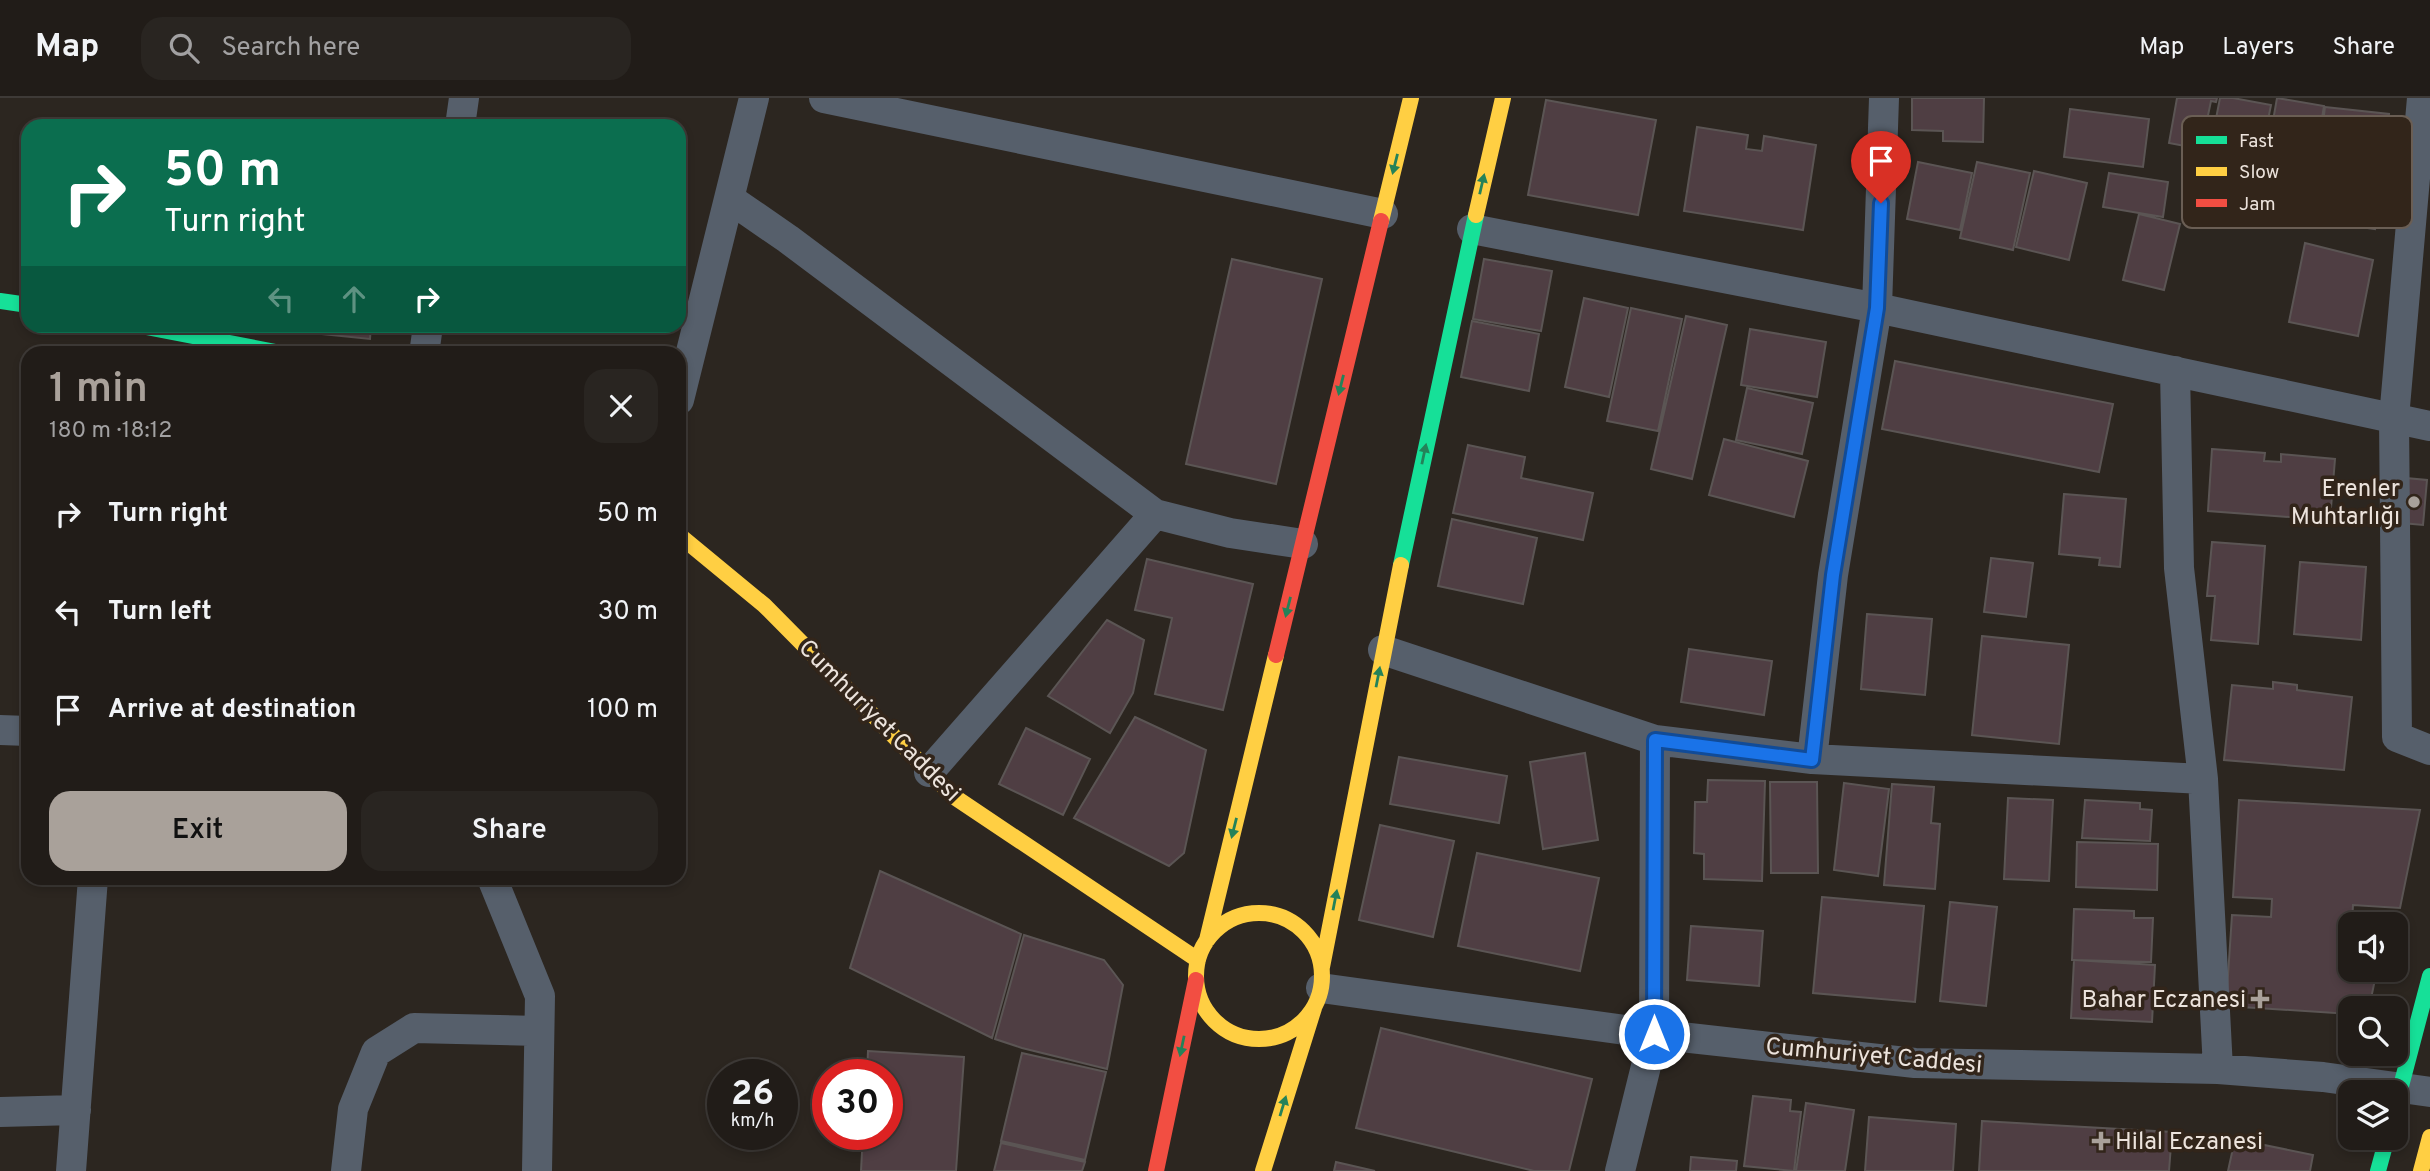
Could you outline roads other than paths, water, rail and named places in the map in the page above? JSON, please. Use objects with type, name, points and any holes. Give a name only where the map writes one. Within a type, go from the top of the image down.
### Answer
[{"type":"street","points":[[686,372],[754,98]]},
{"type":"street","points":[[824,98],[1383,214]]},
{"type":"street","points":[[1156,1171],[1198,960],[1207,940],[1411,98]]},
{"type":"street","points":[[1263,1171],[1319,988],[1383,650],[1472,229],[1503,98]]},
{"type":"street","points":[[1812,760],[1833,575],[1877,308],[1884,98]]},
{"type":"street","points":[[2412,215],[2423,98]]},
{"type":"street","points":[[730,199],[788,239],[1155,514],[1230,533],[1303,544]]},
{"type":"street","points":[[2411,228],[2393,418],[2397,737],[2430,750]]},
{"type":"street","points":[[1472,229],[1877,308],[2430,426]]},
{"type":"street","points":[[0,301],[21,304]]},
{"type":"street","points":[[155,333],[176,343],[206,346]]},
{"type":"street","points":[[2175,371],[2179,568],[2203,779],[2218,1069]]},
{"type":"street","points":[[929,772],[1155,514]]},
{"type":"street","name":"Cumhuriyet Caddesi","points":[[686,541],[764,605],[953,796],[1198,960]]},
{"type":"street","points":[[1383,650],[1655,740],[1812,760],[2203,779]]},
{"type":"street","points":[[0,730],[21,731]]},
{"type":"street","points":[[1620,1171],[1654,1034],[1655,740]]},
{"type":"street","points":[[71,1171],[92,885]]},
{"type":"street","points":[[495,885],[540,996],[537,1171]]},
{"type":"street","points":[[1196,980],[1200,998],[1208,1013],[1220,1026],[1253,1040],[1280,1035],[1303,1022],[1319,988],[1315,947],[1302,929],[1284,918],[1263,913],[1241,915],[1222,924],[1207,940]]},
{"type":"street","points":[[2402,1080],[2430,976]]},
{"type":"street","name":"Cumhuriyet Caddesi","points":[[1319,988],[1654,1034],[1915,1063],[2218,1069],[2323,1077],[2338,1081]]},
{"type":"street","points":[[346,1171],[353,1109],[376,1052],[414,1028],[539,1031]]},
{"type":"street","name":"Cumhuriyet Caddesi","points":[[2408,1095],[2430,1093]]},
{"type":"street","points":[[0,1112],[76,1110]]},
{"type":"street","points":[[2421,1171],[2430,1137]]},
{"type":"street","points":[[2378,1171],[2384,1150]]},
{"type":"place","name":"Erenler Muhtarlığı","points":[[2414,502]]},
{"type":"place","name":"Bahar Eczanesi","points":[[2260,999]]},
{"type":"place","name":"Hilal Eczanesi","points":[[2101,1141]]}]
